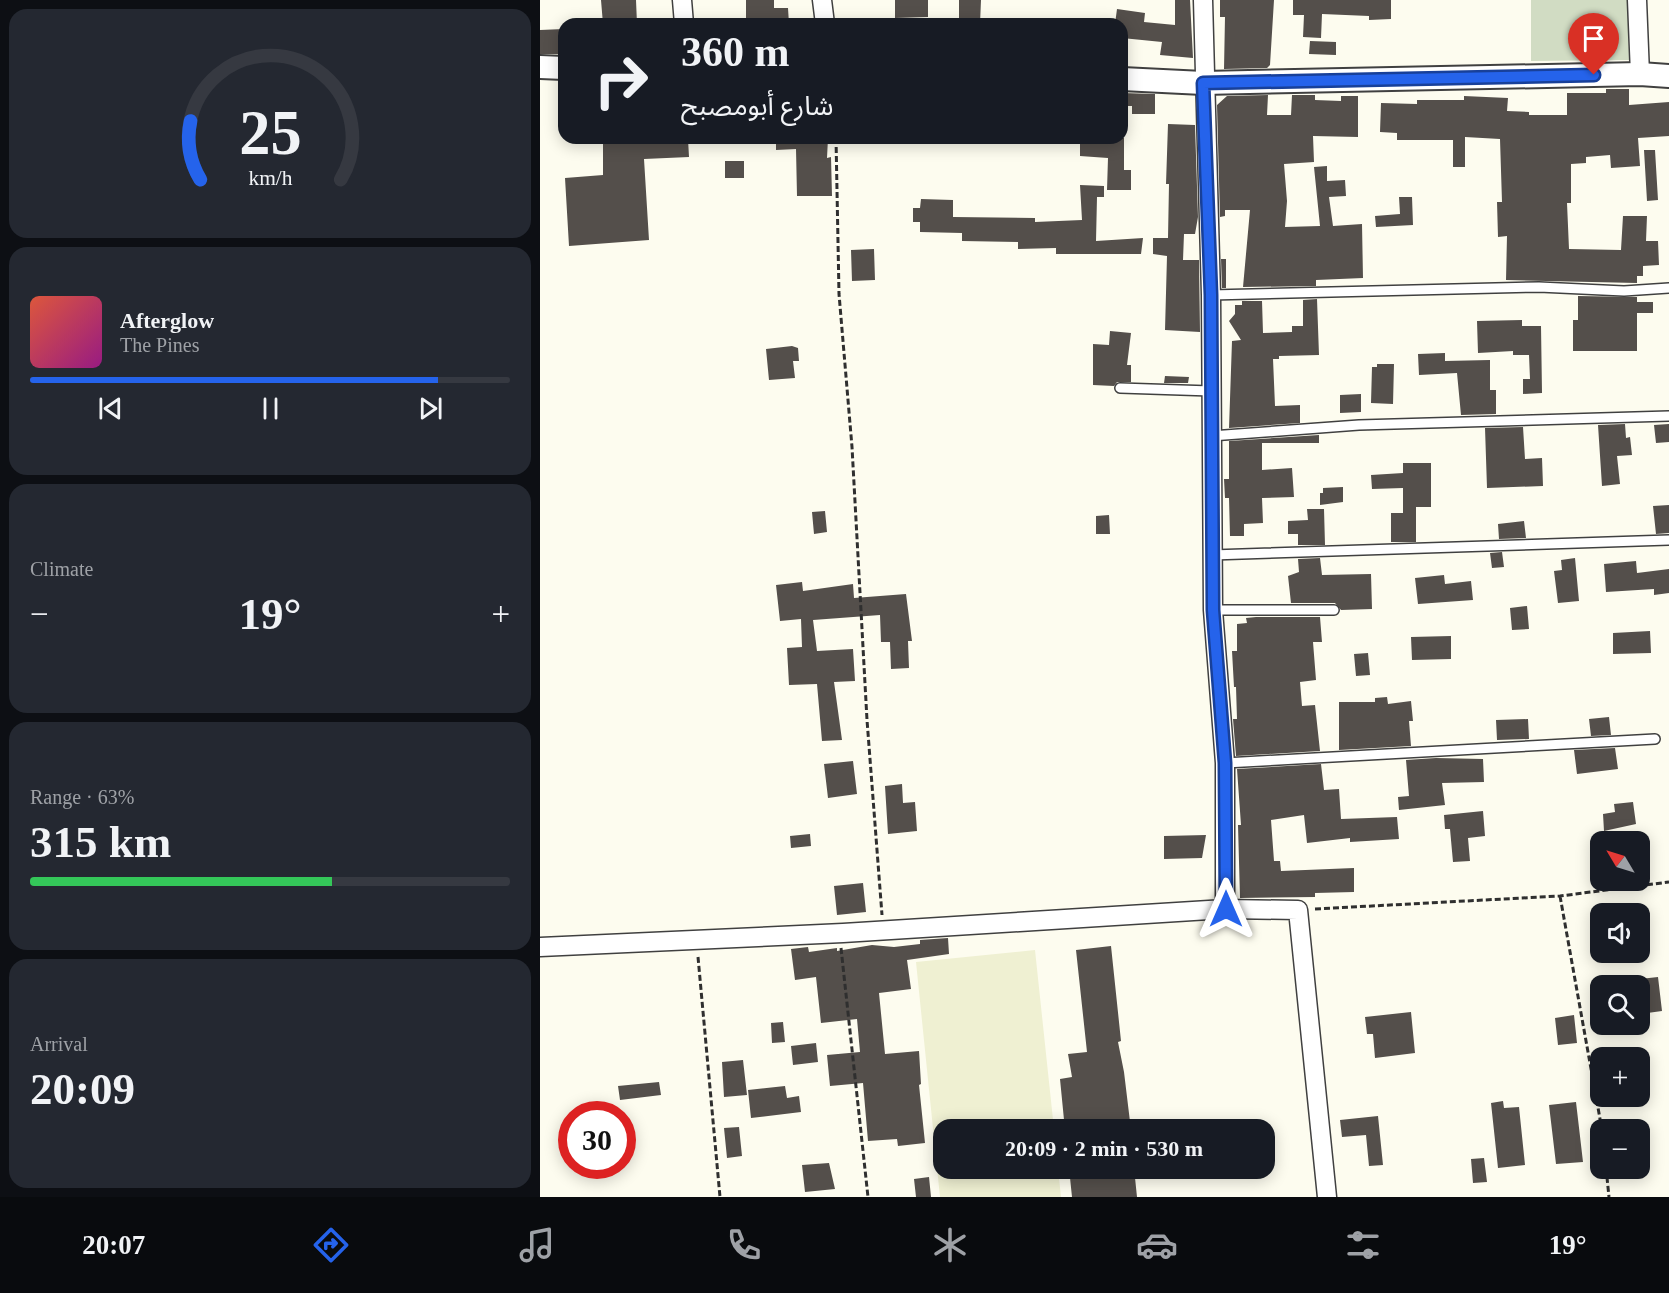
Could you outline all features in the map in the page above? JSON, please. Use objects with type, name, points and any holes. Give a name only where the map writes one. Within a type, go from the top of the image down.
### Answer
[{"type":"street","points":[[682,0],[684,18]]},
{"type":"street","points":[[822,0],[824,18]]},
{"type":"street","points":[[1203,0],[1203,83],[1211,295],[1213,610],[1225,763],[1226,909]]},
{"type":"street","points":[[1637,0],[1640,74]]},
{"type":"street","points":[[540,67],[558,68]]},
{"type":"street","points":[[1128,79],[1203,83],[1640,74],[1669,76]]},
{"type":"street","points":[[540,947],[840,933],[1226,909],[1298,910],[1328,1197]]},
{"type":"lane","points":[[1211,295],[1539,287],[1624,291],[1669,288]]},
{"type":"lane","points":[[1120,388],[1211,391]]},
{"type":"lane","points":[[1211,436],[1359,424],[1669,416]]},
{"type":"lane","points":[[1212,555],[1669,540]]},
{"type":"lane","points":[[1213,610],[1334,610]]},
{"type":"lane","points":[[1225,763],[1655,739]]},
{"type":"path","points":[[836,144],[839,294],[852,447],[867,720],[883,930]]},
{"type":"path","points":[[1298,910],[1560,896],[1669,882]]},
{"type":"path","points":[[1560,896],[1600,1119]]},
{"type":"path","points":[[840,933],[868,1197]]},
{"type":"path","points":[[697,940],[720,1197]]},
{"type":"path","points":[[1607,1179],[1608,1197]]},
{"type":"green space","points":[[1531,0],[1628,0],[1629,60],[1531,61]]},
{"type":"green space","points":[[1035,950],[1053,1119],[933,1119],[933,1128],[916,962]]},
{"type":"green space","points":[[938,1179],[1059,1179],[1061,1197],[940,1197]]},
{"type":"building","points":[[601,0],[636,0],[637,18],[602,18]]},
{"type":"building","points":[[746,0],[774,0],[774,8],[788,8],[789,18],[746,18]]},
{"type":"building","points":[[895,0],[928,0],[928,17],[895,18]]},
{"type":"building","points":[[959,0],[981,0],[980,18],[959,18]]},
{"type":"building","points":[[1175,0],[1190,0],[1193,58],[1160,55],[1162,42],[1128,39],[1128,18],[1116,18],[1117,9],[1145,13],[1144,22],[1175,25]]},
{"type":"building","points":[[1220,0],[1274,0],[1270,65],[1267,68],[1224,69],[1225,17],[1220,17]]},
{"type":"building","points":[[1293,0],[1391,0],[1391,19],[1369,20],[1369,16],[1322,14],[1321,38],[1303,37],[1304,15],[1293,15]]},
{"type":"building","points":[[558,29],[558,54],[540,54],[540,30]]},
{"type":"building","points":[[1310,41],[1336,42],[1336,55],[1309,54]]},
{"type":"building","points":[[1606,89],[1629,89],[1629,105],[1669,102],[1669,136],[1638,138],[1640,166],[1611,168],[1610,155],[1586,157],[1586,163],[1571,164],[1571,203],[1567,203],[1569,249],[1621,250],[1623,216],[1647,216],[1646,241],[1658,241],[1659,265],[1643,266],[1643,276],[1637,276],[1637,283],[1506,280],[1507,236],[1498,237],[1497,202],[1502,202],[1500,139],[1465,137],[1465,167],[1453,167],[1453,140],[1397,140],[1397,133],[1380,132],[1381,103],[1417,104],[1417,100],[1464,100],[1464,96],[1508,98],[1507,111],[1529,112],[1529,115],[1567,115],[1567,93],[1606,93]]},
{"type":"building","points":[[1128,93],[1155,94],[1155,114],[1132,114],[1132,106],[1128,106]]},
{"type":"building","points":[[1268,95],[1267,115],[1291,115],[1292,95],[1315,95],[1315,100],[1341,101],[1341,96],[1358,96],[1358,137],[1313,136],[1314,162],[1284,164],[1287,201],[1285,227],[1320,226],[1314,167],[1327,166],[1327,181],[1345,180],[1346,196],[1329,197],[1333,226],[1362,224],[1363,278],[1316,280],[1316,286],[1243,287],[1250,210],[1225,210],[1225,216],[1220,217],[1217,105],[1227,96]]},
{"type":"building","points":[[1168,124],[1195,125],[1198,217],[1195,234],[1184,234],[1183,260],[1199,260],[1200,332],[1165,330],[1167,256],[1153,254],[1153,238],[1168,238],[1169,184],[1166,184]]},
{"type":"building","points":[[603,144],[688,144],[689,157],[644,159],[649,240],[569,246],[565,178],[603,175]]},
{"type":"building","points":[[776,144],[828,144],[827,158],[831,157],[832,196],[797,196],[796,149],[776,150]]},
{"type":"building","points":[[1080,144],[1124,144],[1124,170],[1131,170],[1131,190],[1107,190],[1108,158],[1080,156]]},
{"type":"building","points":[[1644,150],[1655,150],[1658,200],[1647,201]]},
{"type":"building","points":[[725,161],[744,161],[744,178],[725,178]]},
{"type":"building","points":[[1080,185],[1104,186],[1104,197],[1097,197],[1096,241],[1143,238],[1141,254],[1056,254],[1056,248],[1018,249],[1018,242],[962,241],[962,233],[920,232],[920,222],[913,222],[913,208],[920,208],[921,199],[953,200],[953,217],[1035,218],[1035,222],[1082,220]]},
{"type":"building","points":[[1399,197],[1412,197],[1413,225],[1376,227],[1375,216],[1400,214]]},
{"type":"building","points":[[874,249],[875,280],[852,281],[851,250]]},
{"type":"building","points":[[1221,259],[1226,259],[1226,288],[1222,288]]},
{"type":"building","points":[[1578,296],[1637,297],[1637,302],[1653,302],[1653,313],[1637,313],[1637,351],[1573,351],[1573,320],[1578,320]]},
{"type":"building","points":[[1317,299],[1319,355],[1279,356],[1279,359],[1273,359],[1275,406],[1300,405],[1300,423],[1229,428],[1232,341],[1241,340],[1229,321],[1235,314],[1235,305],[1242,305],[1242,301],[1262,301],[1263,333],[1292,332],[1292,326],[1303,326],[1303,300]]},
{"type":"building","points":[[1522,320],[1522,326],[1541,326],[1542,393],[1523,394],[1523,379],[1530,379],[1529,355],[1513,355],[1513,351],[1478,353],[1477,321]]},
{"type":"building","points":[[1110,331],[1131,333],[1127,365],[1131,365],[1131,382],[1117,382],[1114,386],[1093,385],[1093,344],[1109,345]]},
{"type":"building","points":[[792,346],[798,348],[799,361],[793,361],[795,378],[769,380],[766,349]]},
{"type":"building","points":[[1445,353],[1445,361],[1490,360],[1490,390],[1496,390],[1496,414],[1461,415],[1457,373],[1419,375],[1418,354]]},
{"type":"building","points":[[1377,364],[1394,364],[1393,404],[1371,403],[1372,367],[1377,367]]},
{"type":"building","points":[[1165,376],[1189,377],[1188,383],[1164,383]]},
{"type":"building","points":[[1361,394],[1361,412],[1340,413],[1340,395]]},
{"type":"building","points":[[1625,424],[1626,438],[1630,437],[1632,455],[1617,456],[1620,484],[1602,486],[1598,425]]},
{"type":"building","points":[[1669,424],[1669,442],[1656,443],[1654,425]]},
{"type":"building","points":[[1523,427],[1525,459],[1542,458],[1543,486],[1487,488],[1485,428]]},
{"type":"building","points":[[1319,435],[1319,443],[1262,443],[1262,470],[1292,468],[1294,497],[1262,498],[1263,523],[1244,524],[1244,536],[1230,536],[1229,498],[1225,498],[1224,479],[1229,479],[1229,441]]},
{"type":"building","points":[[1403,463],[1431,463],[1431,507],[1416,507],[1416,542],[1391,542],[1391,513],[1403,513],[1403,488],[1372,489],[1371,475],[1403,473]]},
{"type":"building","points":[[1343,487],[1343,502],[1320,505],[1320,493],[1323,493],[1323,488]]},
{"type":"building","points":[[1669,505],[1669,533],[1656,534],[1653,506]]},
{"type":"building","points":[[1307,509],[1324,509],[1325,545],[1298,545],[1298,534],[1288,534],[1288,521],[1308,520]]},
{"type":"building","points":[[825,511],[827,532],[814,534],[812,512]]},
{"type":"building","points":[[1109,515],[1110,534],[1096,534],[1096,516]]},
{"type":"building","points":[[1524,521],[1526,538],[1499,539],[1498,524]]},
{"type":"building","points":[[1502,552],[1504,567],[1492,568],[1490,553]]},
{"type":"building","points":[[1320,558],[1322,575],[1371,574],[1372,609],[1341,610],[1335,603],[1291,603],[1288,576],[1299,572],[1298,559]]},
{"type":"building","points":[[1575,558],[1579,601],[1558,603],[1554,571],[1562,570],[1561,560]]},
{"type":"building","points":[[1636,561],[1637,573],[1669,569],[1669,593],[1654,595],[1654,589],[1606,592],[1604,564]]},
{"type":"building","points":[[1444,575],[1445,584],[1471,581],[1473,600],[1418,604],[1415,578]]},
{"type":"building","points":[[802,582],[803,591],[853,584],[854,598],[906,594],[912,641],[908,641],[909,668],[891,669],[890,642],[881,642],[880,615],[813,620],[817,651],[853,649],[855,681],[834,682],[842,740],[822,741],[817,684],[789,685],[787,648],[802,647],[801,619],[780,621],[776,585]]},
{"type":"building","points":[[1527,606],[1529,629],[1512,630],[1510,608]]},
{"type":"building","points":[[1320,617],[1322,642],[1313,642],[1316,680],[1300,682],[1302,706],[1315,705],[1320,751],[1236,756],[1233,719],[1237,719],[1236,687],[1234,687],[1232,651],[1237,651],[1237,624],[1247,623],[1246,618]]},
{"type":"building","points":[[1650,631],[1651,653],[1613,654],[1613,633]]},
{"type":"building","points":[[1451,636],[1451,659],[1412,660],[1411,637]]},
{"type":"building","points":[[1368,653],[1370,675],[1356,676],[1354,654]]},
{"type":"building","points":[[1387,697],[1388,704],[1411,701],[1413,721],[1409,721],[1411,746],[1339,750],[1339,702],[1375,702],[1375,698]]},
{"type":"building","points":[[1609,717],[1611,735],[1591,736],[1589,719]]},
{"type":"building","points":[[1528,719],[1529,739],[1497,740],[1496,720]]},
{"type":"building","points":[[1615,748],[1618,769],[1577,774],[1574,750]]},
{"type":"building","points":[[1483,759],[1484,782],[1442,783],[1445,805],[1399,810],[1398,797],[1409,796],[1406,760]]},
{"type":"building","points":[[853,761],[857,794],[828,798],[824,764]]},
{"type":"building","points":[[1321,764],[1324,790],[1339,789],[1341,819],[1397,817],[1399,839],[1350,842],[1350,838],[1307,843],[1304,815],[1271,820],[1274,861],[1280,861],[1281,871],[1354,868],[1354,892],[1315,893],[1315,897],[1240,898],[1238,825],[1241,825],[1237,769]]},
{"type":"building","points":[[902,784],[903,803],[915,802],[917,831],[888,834],[885,786]]},
{"type":"building","points":[[1633,802],[1636,824],[1604,831],[1603,814],[1615,812],[1614,804]]},
{"type":"building","points":[[1483,811],[1485,836],[1468,838],[1470,861],[1453,862],[1450,829],[1445,829],[1444,815]]},
{"type":"building","points":[[810,834],[811,846],[791,848],[790,836]]},
{"type":"building","points":[[1206,835],[1202,858],[1164,859],[1164,836]]},
{"type":"building","points":[[863,883],[866,912],[837,915],[834,886]]},
{"type":"building","points":[[948,938],[949,954],[907,960],[911,989],[879,993],[885,1054],[919,1051],[921,1084],[919,1085],[925,1143],[898,1146],[897,1139],[868,1141],[863,1083],[830,1086],[827,1055],[860,1052],[857,1019],[821,1023],[816,977],[795,980],[791,949],[808,947],[809,952],[837,948],[837,951],[872,945],[894,947],[920,944],[920,940]]},
{"type":"building","points":[[1111,946],[1121,1041],[1118,1042],[1130,1119],[1064,1119],[1060,1079],[1072,1077],[1068,1054],[1087,1052],[1076,950]]},
{"type":"building","points":[[1658,977],[1662,1011],[1650,1013],[1650,978]]},
{"type":"building","points":[[1411,1012],[1415,1053],[1375,1058],[1373,1034],[1367,1034],[1365,1017]]},
{"type":"building","points":[[1574,1015],[1577,1043],[1558,1045],[1555,1018]]},
{"type":"building","points":[[783,1022],[785,1042],[772,1043],[771,1023]]},
{"type":"building","points":[[816,1043],[818,1062],[793,1065],[791,1046]]},
{"type":"building","points":[[743,1060],[747,1095],[724,1097],[722,1062]]},
{"type":"building","points":[[659,1082],[661,1095],[620,1100],[618,1086]]},
{"type":"building","points":[[785,1086],[787,1098],[799,1096],[801,1112],[751,1118],[748,1090]]},
{"type":"building","points":[[1503,1101],[1504,1108],[1519,1107],[1525,1165],[1498,1168],[1491,1103]]},
{"type":"building","points":[[1576,1102],[1583,1162],[1556,1164],[1549,1105]]},
{"type":"building","points":[[1378,1116],[1383,1165],[1369,1166],[1366,1135],[1342,1137],[1340,1120]]},
{"type":"building","points":[[739,1127],[742,1156],[727,1158],[724,1128]]},
{"type":"building","points":[[1484,1158],[1487,1182],[1473,1183],[1471,1159]]},
{"type":"building","points":[[829,1163],[835,1189],[805,1192],[802,1165]]},
{"type":"building","points":[[929,1177],[931,1197],[916,1197],[914,1179]]},
{"type":"building","points":[[1070,1179],[1135,1179],[1137,1197],[1072,1197]]},
{"type":"route","points":[[1226,909],[1225,763],[1213,610],[1211,295],[1203,83],[1594,75]]}]
